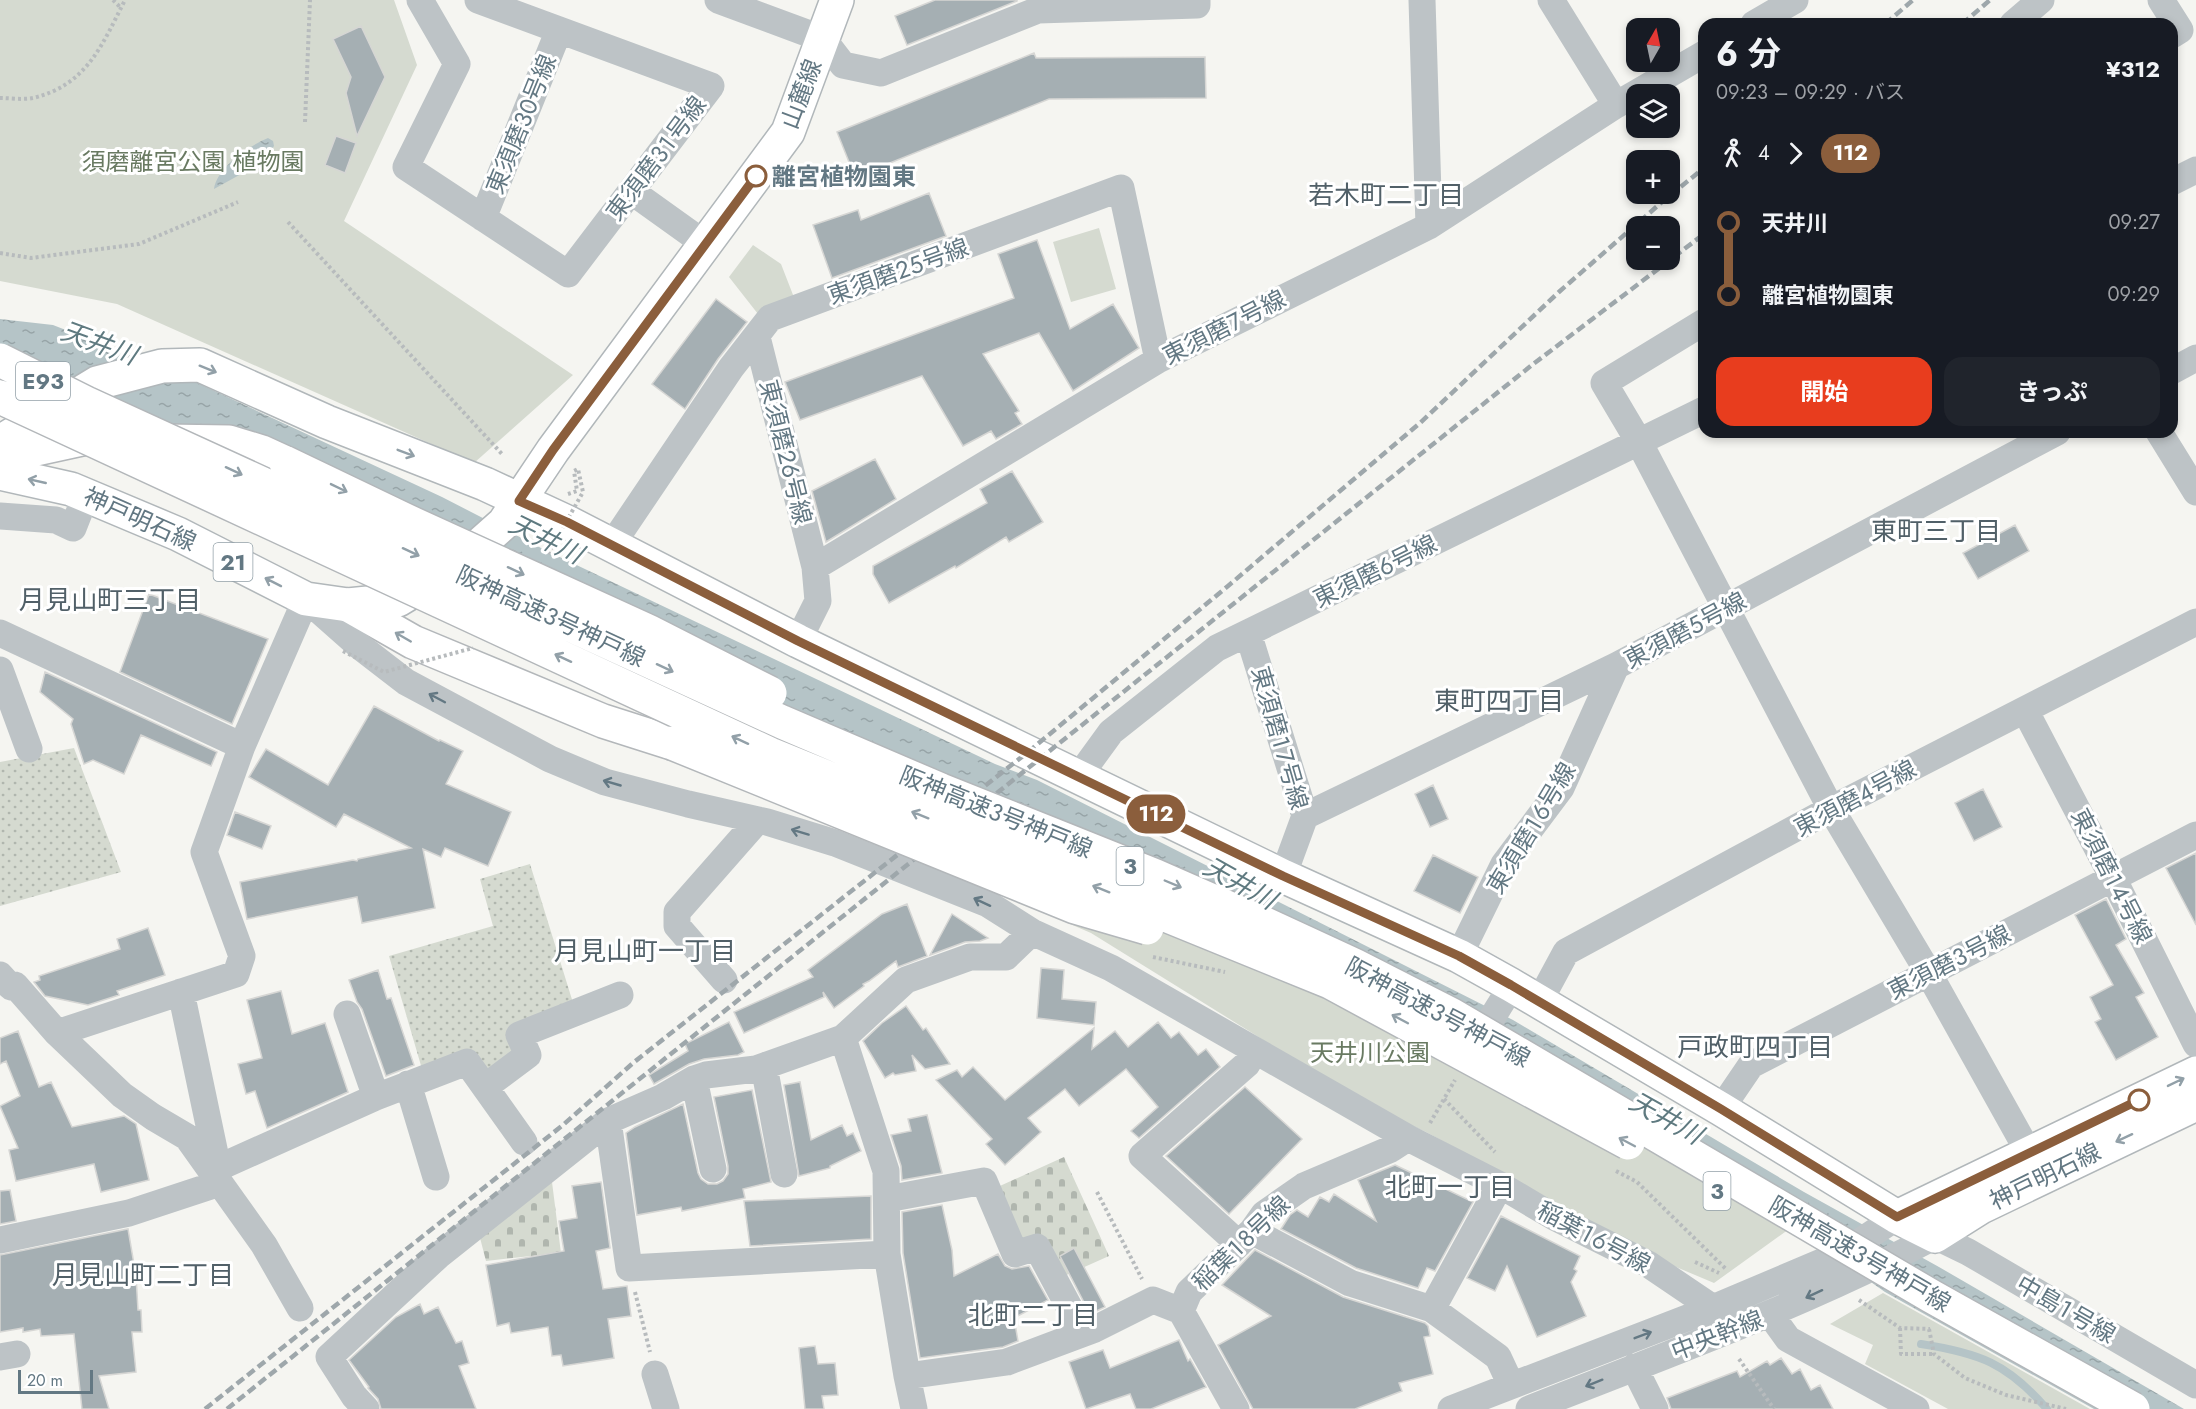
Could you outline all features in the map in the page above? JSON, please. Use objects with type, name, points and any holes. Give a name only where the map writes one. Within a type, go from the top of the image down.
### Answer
[{"type":"main road","name":"山麓線","points":[[512,512],[553,450],[788,132],[837,0]]},
{"type":"main road","name":"E93","points":[[0,360],[95,392]]},
{"type":"main road","points":[[95,392],[162,366],[200,365],[327,422],[485,484],[512,512],[567,522],[798,641],[1283,876],[1459,956],[1721,1109],[1897,1217],[1935,1236]]},
{"type":"main road","points":[[0,442],[97,383],[95,392]]},
{"type":"main road","name":"阪神高速3号神戸線","points":[[95,392],[771,717],[941,790],[1156,876],[1263,923],[1452,1015],[1931,1296],[2133,1409]]},
{"type":"main road","name":"E93","points":[[0,397],[70,431]]},
{"type":"main road","name":"阪神高速3号神戸線","points":[[70,431],[770,753],[1330,982],[1781,1226],[2098,1409]]},
{"type":"main road","points":[[0,457],[87,438],[229,442],[262,452],[648,631],[773,694],[941,790]]},
{"type":"main road","name":"神戸明石線","points":[[0,473],[70,489],[86,495],[178,534],[306,599],[348,605],[398,600],[463,561],[512,512]]},
{"type":"main road","points":[[348,605],[412,642],[603,721],[672,743],[1075,907],[1330,982]]},
{"type":"main road","name":"神戸明石線","points":[[1897,1217],[2196,1072]]},
{"type":"main road","name":"神戸明石線","points":[[1935,1236],[1981,1206],[2196,1104]]},
{"type":"street","name":"東須磨３１号線","points":[[420,0],[456,64],[406,167],[567,274],[711,86],[478,0]]},
{"type":"street","points":[[718,0],[823,39],[843,65],[881,73],[1038,5],[1197,5],[1197,0]]},
{"type":"street","points":[[1422,0],[1429,226]]},
{"type":"street","points":[[1551,0],[1616,105]]},
{"type":"street","points":[[1764,18],[1796,0]]},
{"type":"street","points":[[2020,18],[2041,0]]},
{"type":"street","points":[[2161,0],[2172,18]]},
{"type":"street","name":"東須磨３０号線","points":[[483,218],[559,30]]},
{"type":"street","name":"東須磨７号線","points":[[815,567],[1158,360],[1429,226],[1616,105],[1698,57]]},
{"type":"street","points":[[2178,179],[2196,170]]},
{"type":"street","name":"東須磨２５号線","points":[[611,546],[731,368],[770,318],[1121,188],[1158,360]]},
{"type":"street","points":[[631,191],[705,244]]},
{"type":"street","points":[[1698,326],[1604,383],[1638,441],[1831,809],[1928,972],[2029,1153]]},
{"type":"street","name":"東須磨２６号線","points":[[757,337],[815,567]]},
{"type":"street","points":[[2178,368],[2196,358]]},
{"type":"street","name":"東須磨６号線","points":[[1079,776],[1110,732],[1217,648],[1698,413]]},
{"type":"street","name":"東須磨５号線","points":[[1305,816],[1616,666],[2046,438]]},
{"type":"street","points":[[2163,438],[2196,492]]},
{"type":"street","points":[[0,516],[56,520],[73,528],[86,495]]},
{"type":"street","points":[[798,641],[818,601],[815,567]]},
{"type":"street","points":[[57,1033],[236,974],[242,956],[204,852],[242,746],[306,599]]},
{"type":"street","name":"稲葉１６号線","points":[[306,599],[357,645],[406,682],[550,759],[605,782],[758,820],[836,843],[988,904],[1032,932],[1098,961],[1254,1051],[1417,1135],[1554,1217],[1648,1264],[1713,1308]]},
{"type":"street","name":"東須磨４号線","points":[[1539,1002],[1566,952],[1831,809],[2196,622]]},
{"type":"street","name":"東須磨１７号線","points":[[1248,633],[1305,816],[1283,876]]},
{"type":"street","points":[[29,749],[0,669],[8,637],[242,746]]},
{"type":"street","name":"東須磨１６号線","points":[[1459,956],[1504,864],[1561,788],[1616,666]]},
{"type":"street","name":"東須磨１４号線","points":[[2025,710],[2196,1044]]},
{"type":"street","points":[[724,980],[677,926],[677,912],[758,820]]},
{"type":"street","name":"東須磨３号線","points":[[1721,1109],[1751,1065],[2196,835]]},
{"type":"street","points":[[366,1409],[354,1396],[329,1357],[438,1256],[609,1121],[694,1079],[764,1066],[843,1038],[906,980],[970,957],[1006,957],[1032,932]]},
{"type":"street","points":[[0,975],[11,987],[15,985],[57,1033],[122,1095],[187,1137],[216,1174],[264,1245],[300,1308]]},
{"type":"street","points":[[181,992],[216,1174]]},
{"type":"street","points":[[484,1087],[528,1054],[519,1035],[620,995]]},
{"type":"street","points":[[1471,1052],[1503,999]]},
{"type":"street","points":[[347,1014],[376,1097]]},
{"type":"street","points":[[843,1038],[886,1171],[887,1254],[914,1409]]},
{"type":"street","points":[[1254,1051],[1247,1064],[1142,1156],[1246,1237],[1350,1283],[1432,1309],[1498,1357],[1511,1385]]},
{"type":"street","points":[[0,1240],[129,1214],[376,1097],[467,1062],[524,1142]]},
{"type":"street","points":[[764,1066],[784,1174]]},
{"type":"street","points":[[694,1079],[713,1169]]},
{"type":"street","points":[[408,1084],[436,1177]]},
{"type":"street","points":[[609,1121],[629,1268],[887,1254]]},
{"type":"street","name":"稲葉１８号線","points":[[1181,1311],[1189,1292],[1246,1237],[1264,1214],[1304,1186],[1391,1149],[1417,1135]]},
{"type":"street","points":[[887,1199],[984,1181],[1015,1254],[1037,1247],[1083,1333]]},
{"type":"street","points":[[1432,1309],[1500,1185]]},
{"type":"street","name":"中央幹線","points":[[1451,1409],[1713,1308],[1843,1253],[1897,1217]]},
{"type":"street","name":"中央幹線","points":[[1529,1409],[1770,1314],[1935,1236]]},
{"type":"street","name":"中島１号線","points":[[1935,1236],[1968,1252],[2196,1385]]},
{"type":"street","points":[[907,1376],[1007,1362],[1095,1329],[1153,1300],[1181,1311],[1236,1409]]},
{"type":"street","points":[[1770,1314],[1788,1339],[1916,1409]]},
{"type":"street","points":[[1634,1367],[1655,1409]]},
{"type":"street","points":[[655,1374],[666,1409]]},
{"type":"path","points":[[113,0],[121,8]]},
{"type":"path","points":[[0,98],[31,98],[68,84],[97,54],[125,0]]},
{"type":"path","points":[[305,122],[310,0]]},
{"type":"path","points":[[0,254],[31,258],[139,244],[238,202]]},
{"type":"path","points":[[288,222],[501,454]]},
{"type":"path","points":[[1145,955],[1232,974]]},
{"type":"path","points":[[1417,1135],[1456,1077],[1465,1082]]},
{"type":"path","points":[[1608,1167],[1637,1182],[1727,1270]]},
{"type":"path","points":[[1097,1192],[1153,1300]]},
{"type":"path","points":[[629,1268],[655,1374]]},
{"type":"path","points":[[1859,1300],[1900,1328],[1929,1329],[1934,1354]]},
{"type":"path","points":[[1900,1328],[1901,1354],[1934,1354],[1965,1378],[2006,1395],[2065,1408]]},
{"type":"path","points":[[1739,1359],[1774,1409]]},
{"type":"green space","name":"須磨離宮公園 植物園","points":[[0,0],[394,0],[417,65],[344,221],[573,375],[474,463],[117,304],[0,281]]},
{"type":"green space","points":[[1099,228],[1116,289],[1071,302],[1053,242]]},
{"type":"green space","points":[[753,245],[781,264],[795,300],[758,314],[729,277]]},
{"type":"green space","points":[[74,748],[121,872],[0,906],[0,762]]},
{"type":"green space","name":"天井川公園","points":[[923,861],[1332,975],[1792,1227],[1714,1283],[1669,1264],[1426,1132],[1348,1096],[1257,1036],[1091,933]]},
{"type":"green space","points":[[530,864],[574,1006],[487,1077],[422,1069],[389,956],[493,926],[480,879]]},
{"type":"green space","points":[[1064,1157],[1109,1256],[1062,1277],[1016,1245],[991,1190]]},
{"type":"green space","points":[[552,1182],[565,1285],[546,1288],[540,1255],[486,1261],[479,1234]]},
{"type":"green space","points":[[1883,1293],[2090,1409],[1948,1409],[1865,1364],[1873,1345],[1830,1324]]},
{"type":"water","points":[[268,138],[273,141],[274,146],[259,167],[252,168],[214,189],[216,181],[227,165],[252,146]]},
{"type":"water","name":"天井川","points":[[0,319],[53,325],[178,374],[442,497],[545,550],[995,764],[1037,780],[1513,1020],[1804,1192],[1939,1267],[2184,1409],[2094,1409],[1885,1292],[1780,1218],[1483,1056],[0,367]]},
{"type":"building","points":[[935,0],[1017,1],[907,45],[895,16]]},
{"type":"building","points":[[361,26],[385,77],[357,136],[346,93],[351,77],[333,39]]},
{"type":"building","points":[[1034,53],[1036,58],[1205,57],[1206,98],[1049,99],[855,177],[837,132]]},
{"type":"building","points":[[336,136],[356,143],[345,173],[325,165]]},
{"type":"building","points":[[929,193],[946,236],[832,278],[813,225],[858,210],[861,220]]},
{"type":"building","points":[[1037,240],[1070,329],[1113,304],[1139,348],[1073,391],[1039,333],[983,354],[1019,411],[1015,413],[1022,424],[996,439],[991,431],[963,446],[922,376],[800,420],[785,382],[1014,298],[998,254]]},
{"type":"building","points":[[716,299],[747,322],[718,359],[685,409],[652,384]]},
{"type":"building","points":[[875,459],[896,499],[826,542],[812,491]]},
{"type":"building","points":[[1012,471],[1043,522],[1009,542],[1006,537],[956,568],[955,566],[889,603],[873,574],[873,566],[987,503],[980,489]]},
{"type":"building","points":[[2015,525],[2029,551],[1978,579],[1963,553]]},
{"type":"building","points":[[149,594],[268,639],[232,724],[120,672]]},
{"type":"building","points":[[45,672],[217,752],[211,766],[141,735],[124,774],[93,760],[84,764],[71,724],[73,719],[40,692]]},
{"type":"building","points":[[374,706],[439,741],[463,751],[446,784],[511,812],[488,866],[445,848],[441,857],[423,849],[435,908],[362,923],[357,897],[247,919],[240,882],[357,861],[411,848],[344,814],[336,827],[249,777],[266,749],[328,785]]},
{"type":"building","points":[[1433,785],[1448,819],[1430,827],[1415,794]]},
{"type":"building","points":[[1983,789],[2002,827],[1974,841],[1955,803]]},
{"type":"building","points":[[235,812],[271,826],[262,849],[227,835]]},
{"type":"building","points":[[2196,853],[2196,925],[2166,868]]},
{"type":"building","points":[[1433,855],[1478,877],[1460,913],[1414,891]]},
{"type":"building","points":[[2106,899],[2126,939],[2116,945],[2144,993],[2136,997],[2158,1037],[2116,1060],[2095,1022],[2101,1019],[2090,997],[2113,985],[2075,915]]},
{"type":"building","points":[[907,904],[927,956],[898,967],[896,961],[834,1008],[823,992],[824,997],[744,1033],[734,1012],[813,977],[808,970],[882,914]]},
{"type":"building","points":[[952,914],[988,938],[965,942],[930,955]]},
{"type":"building","points":[[148,928],[165,975],[117,991],[119,995],[88,1005],[45,996],[34,982],[40,980],[39,976],[120,949],[117,939]]},
{"type":"building","points":[[1041,968],[1064,970],[1062,999],[1096,1002],[1094,1025],[1037,1018]]},
{"type":"building","points":[[378,970],[387,999],[391,998],[414,1065],[386,1076],[349,980]]},
{"type":"building","points":[[281,991],[292,1034],[325,1023],[348,1092],[267,1128],[255,1091],[246,1094],[238,1064],[262,1058],[247,1000]]},
{"type":"building","points":[[906,1006],[923,1030],[926,1028],[950,1064],[925,1069],[912,1055],[916,1071],[895,1075],[893,1073],[885,1078],[863,1041],[882,1023]]},
{"type":"building","points":[[729,1022],[744,1052],[689,1064],[654,1084],[649,1075],[688,1051],[685,1044]]},
{"type":"building","points":[[1158,1022],[1171,1038],[1179,1032],[1198,1055],[1206,1049],[1220,1067],[1139,1138],[1131,1131],[1158,1107],[1126,1069],[1079,1106],[1065,1089],[1028,1118],[1041,1132],[1005,1165],[986,1144],[992,1139],[936,1080],[957,1070],[962,1077],[973,1067],[1005,1100],[1094,1028],[1092,1049],[1115,1031],[1128,1047]]},
{"type":"building","points":[[18,1031],[39,1087],[51,1082],[72,1127],[124,1116],[136,1124],[149,1180],[101,1192],[94,1164],[16,1181],[9,1150],[18,1148],[0,1106],[20,1096],[6,1061],[0,1064],[0,1038]]},
{"type":"building","points":[[800,1082],[811,1140],[842,1125],[847,1136],[853,1133],[861,1151],[830,1168],[799,1176],[784,1085]]},
{"type":"building","points":[[1245,1087],[1302,1139],[1229,1214],[1166,1156]]},
{"type":"building","points":[[752,1090],[771,1182],[743,1189],[745,1198],[682,1211],[681,1207],[637,1215],[626,1133],[683,1104],[698,1173],[701,1179],[708,1184],[717,1184],[723,1181],[728,1174],[728,1166],[714,1097]]},
{"type":"building","points":[[927,1115],[942,1173],[902,1180],[901,1166],[891,1135],[911,1131],[908,1119]]},
{"type":"building","points":[[1395,1165],[1473,1202],[1435,1271],[1427,1268],[1418,1288],[1356,1268],[1281,1229],[1290,1215],[1297,1210],[1308,1217],[1320,1197],[1329,1202],[1334,1194],[1376,1221],[1358,1180]]},
{"type":"building","points":[[601,1182],[610,1248],[596,1251],[603,1289],[627,1286],[631,1316],[608,1319],[614,1358],[563,1366],[561,1355],[552,1356],[548,1327],[511,1333],[509,1323],[497,1326],[486,1265],[564,1251],[559,1221],[577,1218],[572,1186]]},
{"type":"building","points":[[10,1190],[16,1221],[0,1224],[0,1191]]},
{"type":"building","points":[[871,1196],[871,1239],[750,1246],[744,1201]]},
{"type":"building","points":[[942,1205],[952,1250],[954,1276],[998,1254],[1005,1266],[1012,1269],[1029,1266],[1048,1300],[1014,1318],[1018,1341],[1003,1347],[920,1358],[903,1253],[902,1212]]},
{"type":"building","points":[[1501,1216],[1580,1256],[1574,1269],[1577,1271],[1571,1282],[1586,1316],[1537,1337],[1507,1266],[1495,1291],[1467,1278]]},
{"type":"building","points":[[128,1229],[136,1276],[138,1310],[141,1310],[142,1332],[132,1332],[136,1372],[99,1376],[109,1409],[82,1409],[74,1334],[41,1336],[40,1329],[23,1332],[23,1328],[0,1332],[0,1255]]},
{"type":"building","points":[[1074,1248],[1105,1307],[1090,1314],[1060,1256]]},
{"type":"building","points":[[1255,1250],[1343,1297],[1425,1323],[1430,1336],[1424,1337],[1433,1374],[1399,1383],[1402,1391],[1355,1409],[1253,1409],[1218,1345],[1271,1316],[1222,1285]]},
{"type":"building","points":[[420,1304],[424,1314],[438,1307],[456,1343],[462,1341],[469,1363],[459,1366],[476,1409],[381,1409],[378,1399],[349,1360],[396,1317]]},
{"type":"building","points":[[1179,1340],[1188,1361],[1190,1359],[1206,1387],[1151,1409],[1136,1409],[1130,1394],[1086,1409],[1069,1362],[1103,1350],[1110,1368]]},
{"type":"building","points":[[815,1346],[818,1364],[835,1363],[838,1395],[822,1396],[824,1409],[805,1409],[799,1348]]},
{"type":"building","points":[[1781,1358],[1792,1374],[1800,1369],[1811,1390],[1820,1385],[1833,1409],[1671,1409],[1667,1398],[1737,1371],[1740,1377],[1767,1361],[1770,1365]]},
{"type":"waterway","points":[[1921,1344],[1960,1351],[1991,1363],[2019,1381],[2047,1409]]},
{"type":"railway","points":[[1892,18],[1913,0]]},
{"type":"railway","points":[[1969,18],[1990,0]]},
{"type":"railway","points":[[205,1409],[563,1125],[633,1063],[1028,752],[1420,423],[1560,291],[1698,173]]},
{"type":"railway","points":[[227,1409],[1532,365],[1698,239]]},
{"type":"bus line","name":"112","points":[[756,176],[553,450],[519,501],[567,522],[798,641],[1283,876],[1459,956],[1721,1109],[1897,1217],[2139,1100]]},
{"type":"place","name":"離宮植物園東","points":[[756,176]]},
{"type":"district","name":"若木町二丁目","points":[[1386,195]]},
{"type":"district","name":"東町三丁目","points":[[1936,531]]},
{"type":"district","name":"月見山町三丁目","points":[[110,600]]},
{"type":"district","name":"東町四丁目","points":[[1499,701]]},
{"type":"district","name":"月見山町一丁目","points":[[645,951]]},
{"type":"district","name":"戸政町四丁目","points":[[1755,1047]]},
{"type":"district","name":"北町一丁目","points":[[1450,1187]]},
{"type":"district","name":"月見山町二丁目","points":[[143,1275]]},
{"type":"district","name":"北町二丁目","points":[[1033,1315]]}]
